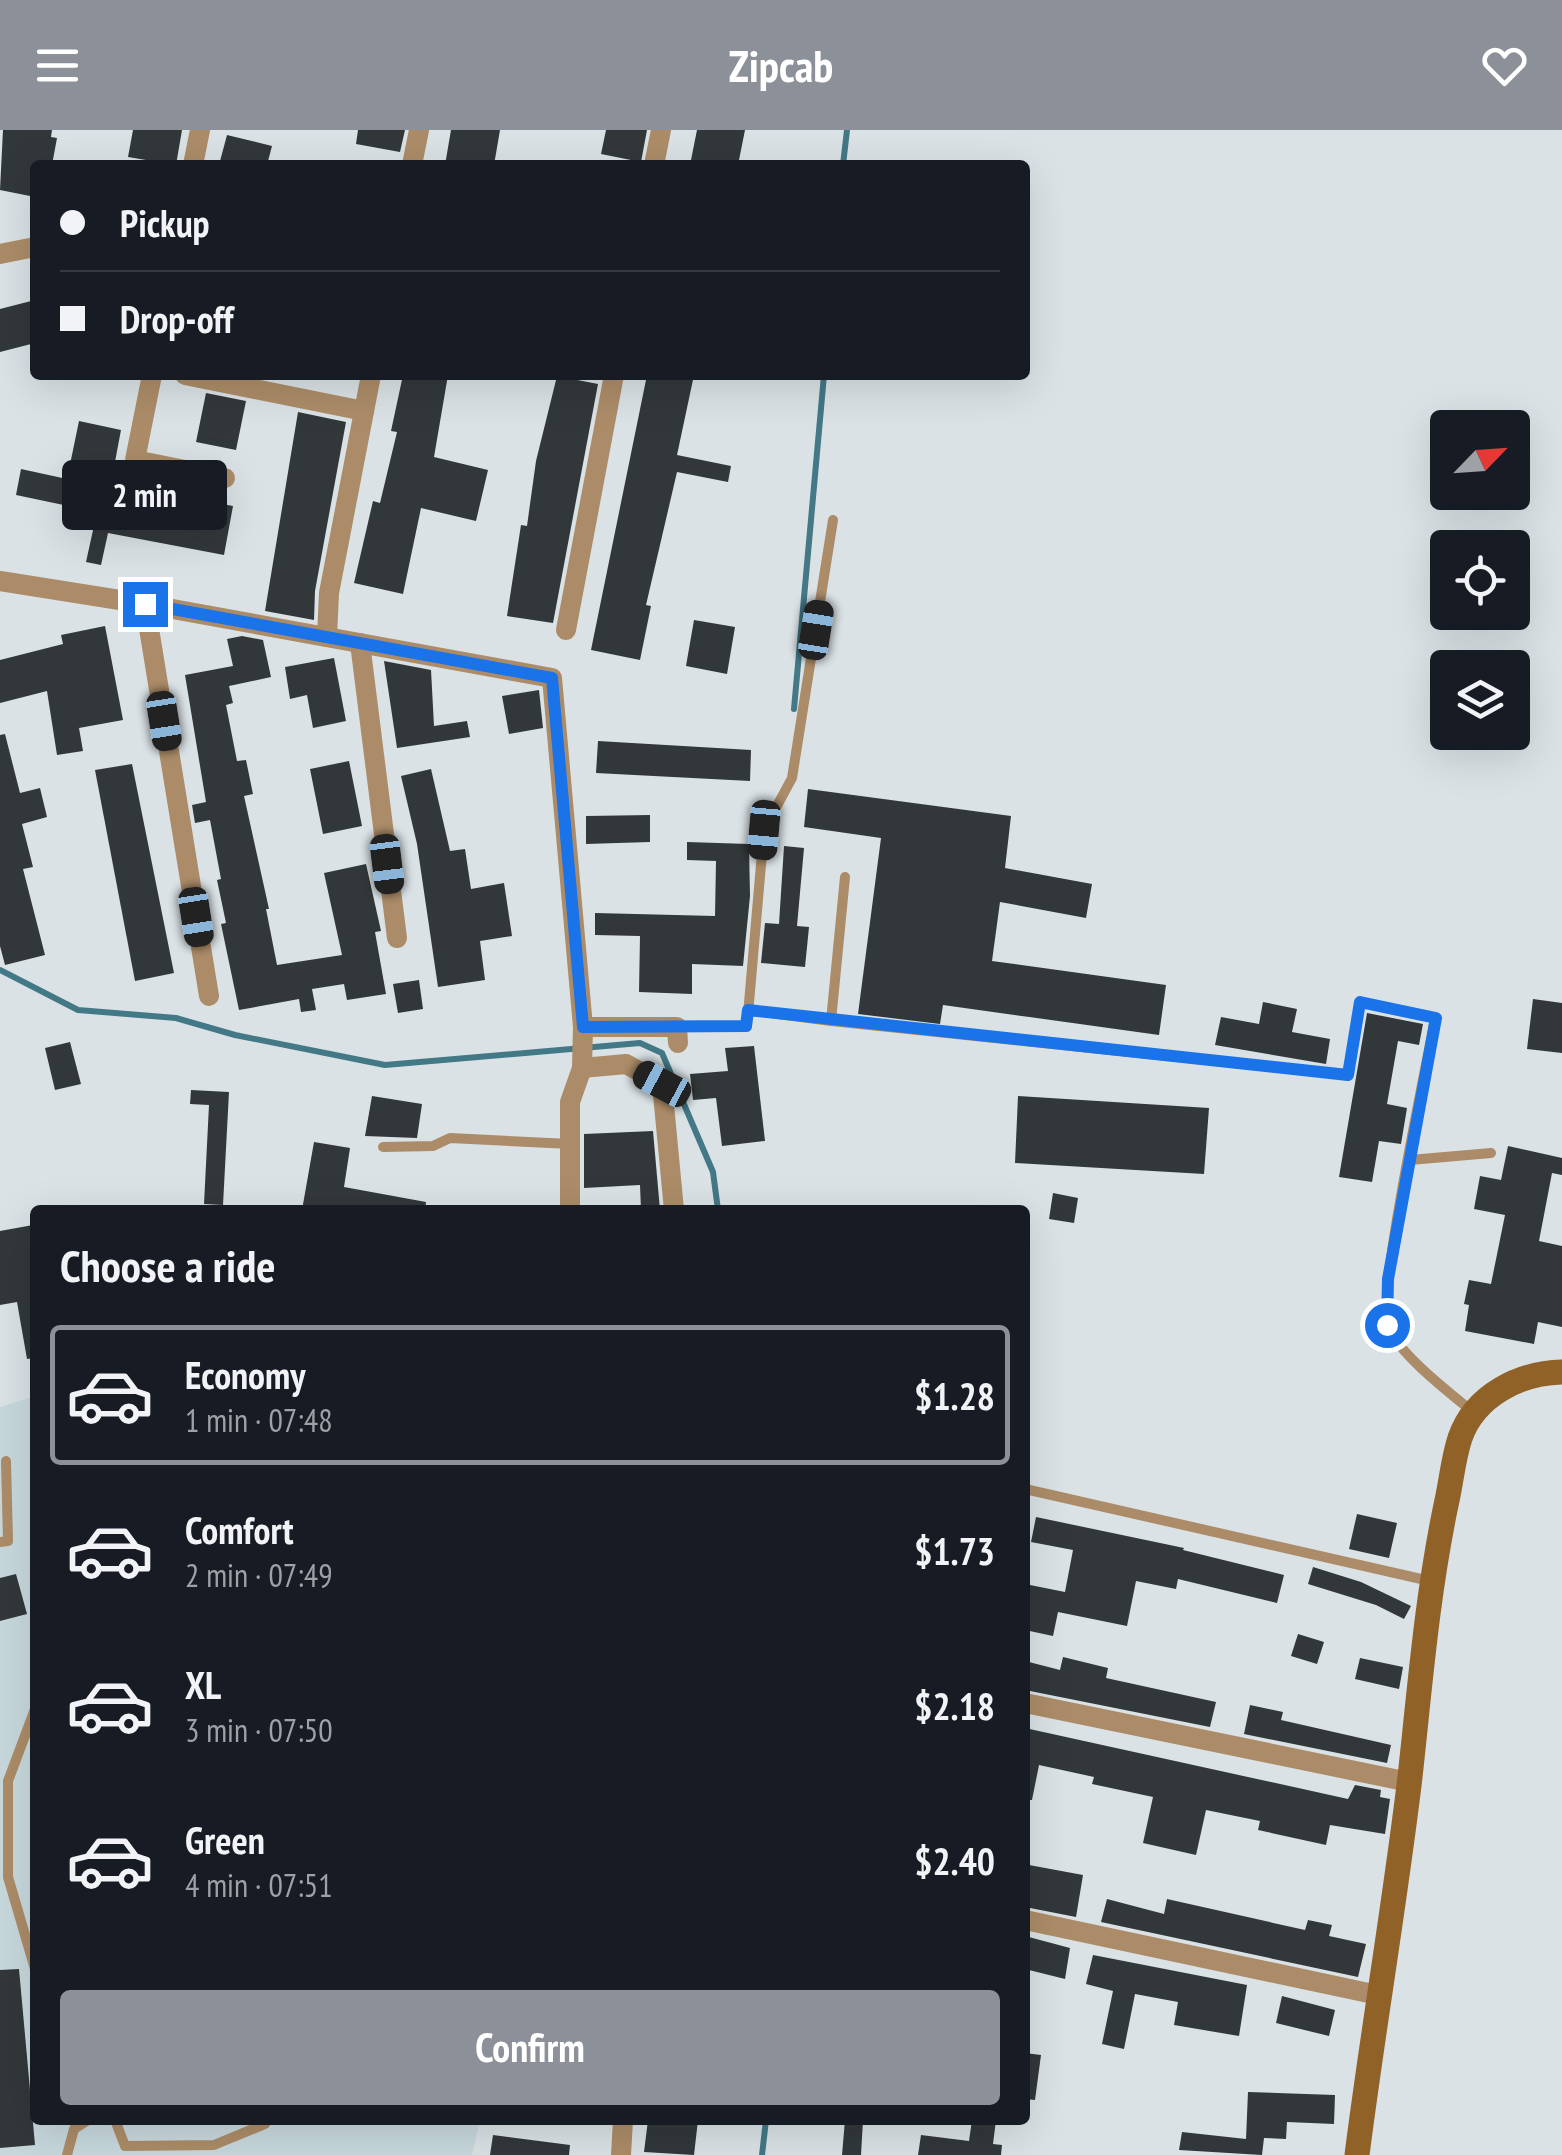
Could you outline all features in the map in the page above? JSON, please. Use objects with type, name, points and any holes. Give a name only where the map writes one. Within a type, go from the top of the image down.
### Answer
[{"type":"main road","points":[[1357,2155],[1409,1782],[1430,1581],[1461,1436],[1475,1414],[1514,1380],[1538,1372],[1562,1372]]},
{"type":"street","points":[[194,160],[200,130]]},
{"type":"street","points":[[413,160],[418,130]]},
{"type":"street","points":[[655,160],[661,130]]},
{"type":"street","points":[[0,254],[30,248]]},
{"type":"street","points":[[151,380],[135,460],[225,478]]},
{"type":"street","points":[[210,380],[364,411]]},
{"type":"street","points":[[327,637],[329,593],[370,380]]},
{"type":"street","points":[[566,630],[613,380]]},
{"type":"street","points":[[0,581],[552,678],[583,1027],[582,1068],[570,1102],[570,1205]]},
{"type":"street","points":[[145,604],[208,996]]},
{"type":"street","points":[[360,643],[396,938]]},
{"type":"street","points":[[583,1027],[677,1035]]},
{"type":"street","points":[[582,1068],[626,1064],[662,1084],[674,1205]]},
{"type":"street","points":[[1030,1705],[1409,1782]]},
{"type":"street","points":[[1030,1921],[1378,1995]]},
{"type":"street","points":[[620,2155],[623,2125]]},
{"type":"lane","points":[[677,1035],[746,1026],[764,830],[792,778],[834,520]]},
{"type":"lane","points":[[831,1021],[845,877]]},
{"type":"lane","points":[[748,1010],[1348,1075],[1360,1002],[1436,1018],[1388,1279],[1387,1325],[1418,1364],[1475,1414]]},
{"type":"lane","points":[[383,1148],[432,1146],[450,1138],[570,1144]]},
{"type":"lane","points":[[1410,1160],[1491,1153]]},
{"type":"lane","points":[[0,1542],[8,1541],[6,1461]]},
{"type":"lane","points":[[1030,1490],[1430,1581]]},
{"type":"lane","points":[[30,1722],[8,1781],[8,1877],[30,1952]]},
{"type":"lane","points":[[67,2155],[74,2128],[79,2125]]},
{"type":"lane","points":[[117,2125],[125,2146],[214,2144],[262,2125]]},
{"type":"shaded area","points":[[30,1398],[30,2125],[479,2125],[472,2155],[0,2155],[0,1407]]},
{"type":"building","points":[[3,130],[52,130],[51,137],[57,138],[53,160],[30,160],[30,196],[0,190]]},
{"type":"building","points":[[133,130],[182,130],[177,160],[128,157]]},
{"type":"building","points":[[358,130],[405,130],[400,152],[356,144]]},
{"type":"building","points":[[451,130],[500,130],[495,160],[446,160]]},
{"type":"building","points":[[606,130],[647,130],[641,160],[601,154]]},
{"type":"building","points":[[697,130],[745,130],[739,160],[691,160]]},
{"type":"building","points":[[227,135],[272,146],[268,160],[220,160]]},
{"type":"building","points":[[30,301],[30,344],[0,352],[0,309]]},
{"type":"building","points":[[402,380],[447,380],[434,457],[488,470],[476,521],[421,508],[403,594],[354,583],[373,501],[380,503],[397,432],[391,431]]},
{"type":"building","points":[[556,380],[598,384],[553,623],[507,616],[521,525],[527,526],[536,461]]},
{"type":"building","points":[[646,380],[693,380],[677,455],[731,466],[728,482],[677,472],[646,605],[651,606],[640,660],[591,650]]},
{"type":"building","points":[[206,393],[246,401],[236,450],[196,442]]},
{"type":"building","points":[[298,412],[346,422],[315,591],[314,620],[265,611]]},
{"type":"building","points":[[79,421],[121,430],[111,483],[233,506],[224,555],[108,533],[101,565],[86,562],[97,512],[16,495],[21,469],[67,479]]},
{"type":"building","points":[[694,620],[735,627],[727,674],[686,666]]},
{"type":"building","points":[[105,626],[123,720],[79,728],[83,751],[57,755],[47,691],[0,703],[0,660],[63,644],[61,635]]},
{"type":"building","points":[[242,636],[263,640],[271,677],[229,686],[233,703],[226,705],[237,761],[246,760],[253,794],[244,796],[277,965],[342,955],[324,873],[366,864],[381,931],[375,932],[386,994],[347,1000],[344,984],[312,989],[316,1010],[301,1012],[299,999],[239,1010],[221,924],[226,923],[210,820],[195,823],[192,805],[206,802],[185,675],[233,666],[227,639]]},
{"type":"building","points":[[334,658],[346,721],[313,728],[307,695],[290,699],[285,667]]},
{"type":"building","points":[[384,661],[431,670],[434,726],[467,721],[470,737],[397,748]]},
{"type":"building","points":[[539,690],[543,728],[509,734],[502,696]]},
{"type":"building","points":[[5,734],[20,793],[40,788],[47,817],[22,824],[33,867],[23,869],[45,955],[5,965],[0,946],[0,735]]},
{"type":"building","points":[[598,741],[751,750],[750,781],[596,773]]},
{"type":"building","points":[[349,761],[362,826],[323,834],[310,769]]},
{"type":"building","points":[[132,764],[174,973],[135,981],[95,770]]},
{"type":"building","points":[[431,769],[450,851],[465,849],[471,889],[504,883],[512,936],[480,941],[485,980],[438,987],[417,844],[401,776]]},
{"type":"building","points":[[808,789],[1011,816],[1005,868],[1092,884],[1086,918],[1000,902],[992,961],[1166,985],[1159,1035],[943,1005],[940,1024],[858,1014],[881,838],[804,827]]},
{"type":"building","points":[[650,815],[650,842],[586,844],[586,816]]},
{"type":"building","points":[[687,842],[749,844],[750,896],[743,966],[692,964],[692,994],[639,992],[640,936],[595,935],[595,913],[715,916],[716,861],[687,860]]},
{"type":"building","points":[[784,846],[804,848],[797,926],[809,927],[805,967],[761,963],[765,923],[779,924]]},
{"type":"building","points":[[419,980],[423,1009],[398,1013],[393,984]]},
{"type":"building","points":[[1533,999],[1562,1003],[1562,1053],[1527,1049]]},
{"type":"building","points":[[1263,1002],[1297,1009],[1292,1032],[1330,1039],[1326,1064],[1215,1045],[1221,1017],[1259,1024]]},
{"type":"building","points":[[1367,1013],[1423,1024],[1419,1045],[1398,1041],[1387,1104],[1407,1108],[1401,1144],[1379,1141],[1372,1182],[1339,1177]]},
{"type":"building","points":[[70,1042],[81,1084],[55,1090],[45,1048]]},
{"type":"building","points":[[754,1046],[765,1141],[722,1146],[716,1098],[693,1100],[690,1074],[728,1071],[725,1048]]},
{"type":"building","points":[[191,1090],[229,1092],[223,1205],[204,1204],[209,1105],[190,1104]]},
{"type":"building","points":[[372,1096],[422,1104],[417,1138],[365,1136]]},
{"type":"building","points":[[1018,1096],[1209,1108],[1204,1174],[1015,1163]]},
{"type":"building","points":[[653,1131],[660,1205],[641,1205],[640,1185],[584,1188],[584,1134]]},
{"type":"building","points":[[314,1142],[350,1148],[344,1187],[426,1202],[426,1205],[303,1205]]},
{"type":"building","points":[[1508,1146],[1562,1158],[1562,1175],[1552,1173],[1539,1241],[1562,1246],[1562,1327],[1538,1322],[1534,1344],[1465,1331],[1469,1305],[1464,1304],[1469,1280],[1491,1284],[1505,1215],[1474,1209],[1480,1176],[1501,1180]]},
{"type":"building","points":[[1053,1193],[1078,1198],[1074,1223],[1049,1219]]},
{"type":"building","points":[[30,1226],[30,1359],[27,1359],[17,1302],[0,1305],[0,1231]]},
{"type":"building","points":[[1357,1514],[1397,1523],[1389,1558],[1349,1549]]},
{"type":"building","points":[[1036,1517],[1184,1548],[1284,1575],[1277,1603],[1178,1579],[1176,1589],[1136,1581],[1127,1626],[1058,1612],[1053,1636],[1030,1631],[1030,1585],[1065,1592],[1073,1550],[1031,1542]]},
{"type":"building","points":[[1313,1567],[1361,1582],[1411,1606],[1404,1619],[1376,1605],[1308,1584]]},
{"type":"building","points":[[16,1574],[27,1614],[0,1621],[0,1578]]},
{"type":"building","points":[[1298,1634],[1324,1642],[1317,1664],[1291,1656]]},
{"type":"building","points":[[1063,1657],[1108,1668],[1106,1678],[1216,1702],[1210,1727],[1030,1691],[1030,1662],[1060,1670]]},
{"type":"building","points":[[1360,1658],[1403,1667],[1399,1689],[1355,1679]]},
{"type":"building","points":[[1250,1705],[1283,1712],[1281,1720],[1391,1745],[1387,1763],[1244,1734]]},
{"type":"building","points":[[1030,1729],[1348,1799],[1355,1785],[1381,1790],[1380,1797],[1390,1799],[1385,1834],[1330,1825],[1326,1845],[1258,1830],[1260,1821],[1206,1810],[1196,1855],[1143,1843],[1153,1797],[1092,1784],[1094,1777],[1039,1765],[1032,1800]]},
{"type":"building","points":[[1030,1865],[1083,1875],[1076,1917],[1030,1908]]},
{"type":"building","points":[[1107,1899],[1164,1914],[1167,1899],[1305,1930],[1308,1920],[1332,1925],[1329,1936],[1366,1944],[1358,1977],[1101,1922]]},
{"type":"building","points":[[1030,1937],[1070,1948],[1065,1979],[1030,1970]]},
{"type":"building","points":[[1093,1955],[1247,1985],[1239,2036],[1174,2025],[1178,2002],[1135,1994],[1124,2049],[1102,2044],[1113,1991],[1086,1984]]},
{"type":"building","points":[[19,1969],[30,2125],[33,2125],[35,2145],[0,2148],[0,1970]]},
{"type":"building","points":[[1282,1996],[1335,2010],[1329,2036],[1276,2023]]},
{"type":"building","points":[[1030,2054],[1041,2055],[1035,2100],[1030,2100]]},
{"type":"building","points":[[1248,2092],[1335,2095],[1334,2124],[1287,2122],[1286,2139],[1264,2138],[1262,2155],[1179,2150],[1182,2132],[1246,2139]]},
{"type":"building","points":[[647,2125],[697,2125],[694,2155],[644,2152]]},
{"type":"building","points":[[845,2125],[863,2125],[861,2155],[842,2155]]},
{"type":"building","points":[[971,2125],[995,2125],[993,2144],[1002,2145],[1001,2155],[918,2155],[921,2135],[969,2141]]},
{"type":"building","points":[[493,2135],[570,2145],[569,2155],[490,2155]]},
{"type":"waterway","points":[[844,160],[847,130]]},
{"type":"waterway","points":[[794,709],[824,380]]},
{"type":"waterway","points":[[0,970],[78,1010],[176,1018],[235,1035],[385,1065],[640,1043],[662,1053],[713,1172],[717,1205]]},
{"type":"waterway","points":[[762,2155],[765,2125]]},
{"type":"route","points":[[145,604],[552,678],[583,1027],[746,1026],[748,1010],[1348,1075],[1360,1002],[1436,1018],[1388,1279],[1387,1325]]}]
